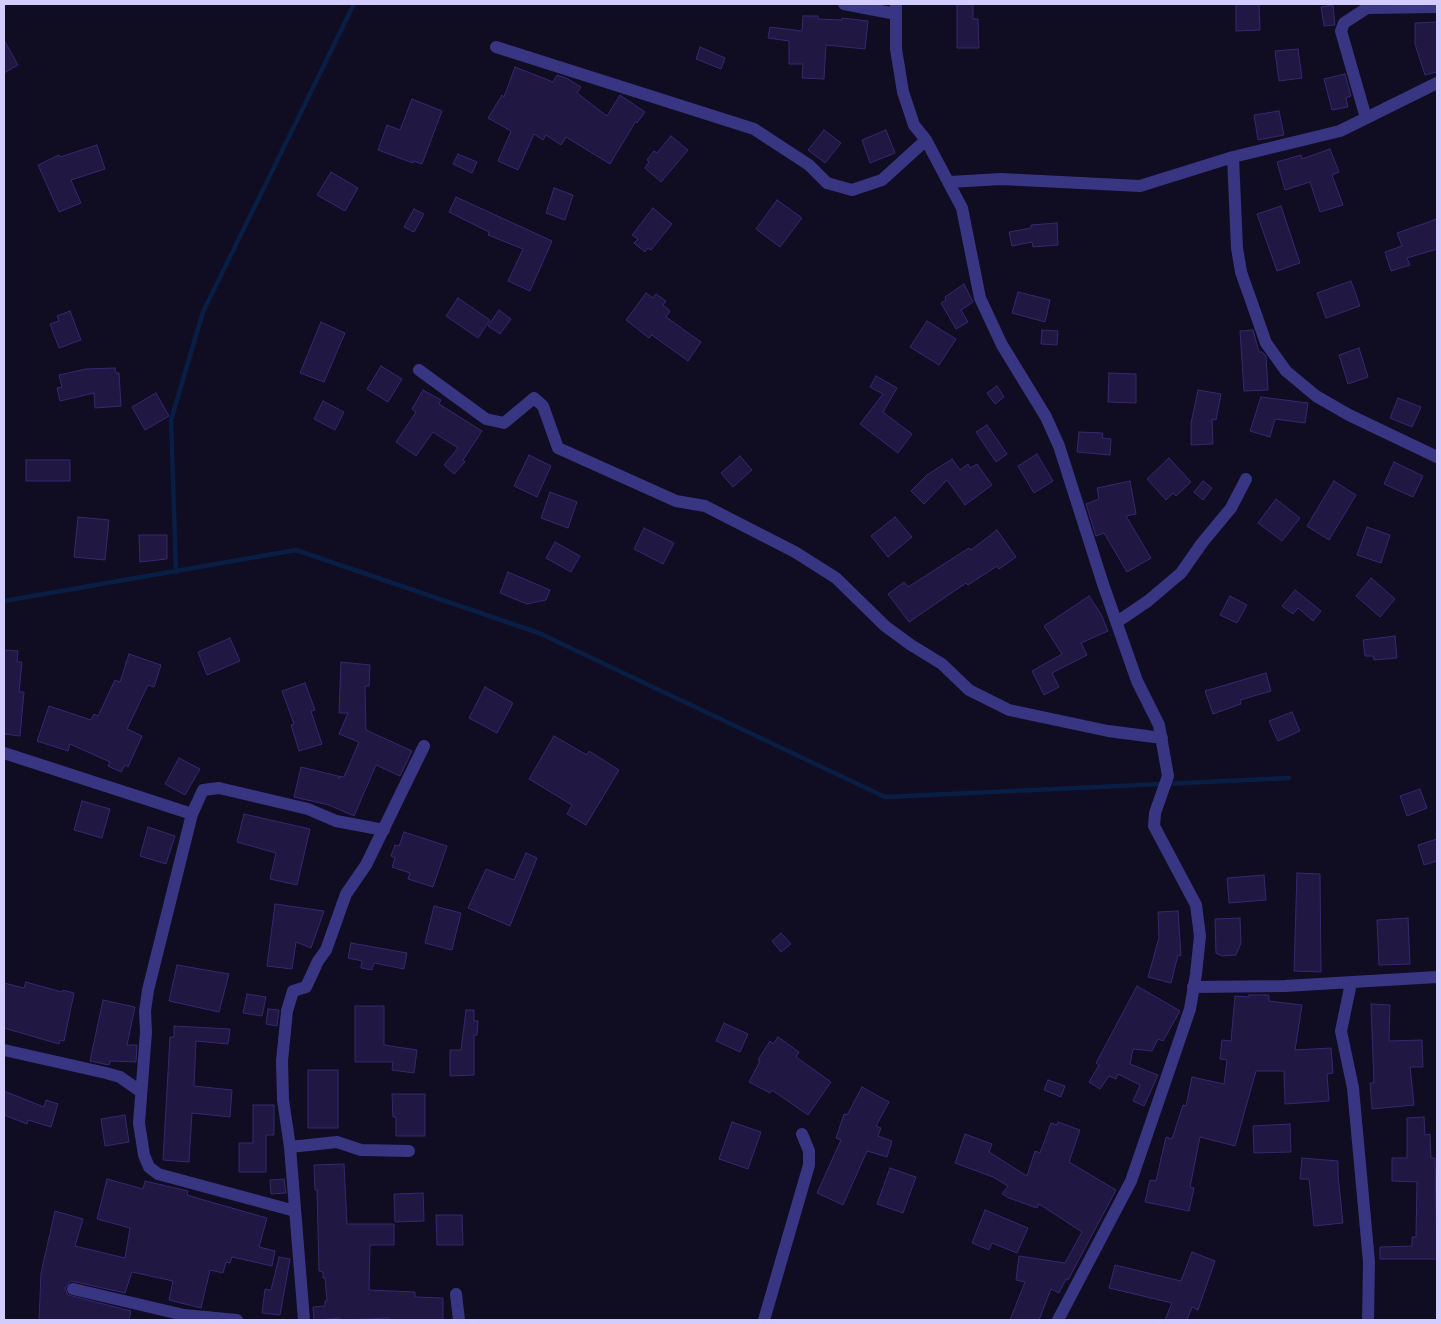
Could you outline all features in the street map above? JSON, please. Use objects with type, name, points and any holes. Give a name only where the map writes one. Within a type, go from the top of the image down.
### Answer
[{"type":"street","points":[[844,4],[896,9],[896,49],[903,92],[914,125],[926,140],[950,182],[962,208],[980,298],[1002,345],[1046,417],[1059,446],[1137,681],[1159,726],[1168,776],[1156,813],[1154,826],[1196,906],[1200,936],[1190,1009],[1130,1181],[1058,1320]]},
{"type":"street","points":[[1366,118],[1341,31],[1344,23],[1367,8],[1437,7]]},
{"type":"street","points":[[496,47],[754,129],[809,165],[826,183],[852,190],[882,180],[926,140]]},
{"type":"street","points":[[950,182],[1001,179],[1140,186],[1233,157],[1340,131],[1437,83]]},
{"type":"street","points":[[1233,157],[1237,248],[1241,272],[1266,343],[1286,371],[1316,396],[1348,415],[1437,457]]},
{"type":"street","points":[[419,370],[486,419],[504,423],[534,398],[543,406],[558,448],[676,501],[705,506],[795,552],[836,578],[885,626],[911,646],[942,664],[969,690],[1009,710],[1081,726],[1162,738]]},
{"type":"street","points":[[1116,622],[1148,601],[1181,573],[1202,543],[1231,508],[1246,479]]},
{"type":"street","points":[[304,1320],[290,1147],[283,1100],[282,1061],[286,1011],[293,991],[306,987],[318,961],[326,950],[346,894],[366,865],[424,746]]},
{"type":"street","points":[[4,752],[192,814]]},
{"type":"street","points":[[295,1211],[158,1174],[149,1167],[144,1155],[139,1123],[148,990],[192,814],[204,790],[219,788],[308,809],[336,821],[384,830]]},
{"type":"street","points":[[1193,987],[1285,986],[1437,976]]},
{"type":"street","points":[[1351,983],[1341,1031],[1353,1088],[1369,1262],[1368,1320]]},
{"type":"street","points":[[4,1050],[120,1077],[140,1091]]},
{"type":"street","points":[[764,1320],[809,1165],[809,1151],[802,1134]]},
{"type":"street","points":[[290,1147],[337,1142],[361,1150],[409,1151]]},
{"type":"street","points":[[73,1289],[184,1315],[237,1320]]},
{"type":"street","points":[[456,1294],[459,1320]]},
{"type":"building","points":[[957,4],[973,4],[973,19],[978,19],[979,48],[957,48]]},
{"type":"building","points":[[1236,4],[1259,4],[1260,30],[1236,31]]},
{"type":"building","points":[[1333,5],[1335,25],[1324,26],[1321,7]]},
{"type":"building","points":[[803,16],[818,16],[818,19],[842,20],[842,18],[868,21],[865,49],[826,45],[824,79],[802,78],[803,64],[789,64],[789,41],[768,38],[770,27],[802,31]]},
{"type":"building","points":[[1437,22],[1437,72],[1425,75],[1415,44],[1415,23]]},
{"type":"building","points":[[4,40],[18,65],[4,73]]},
{"type":"building","points":[[700,47],[725,58],[721,69],[696,59]]},
{"type":"building","points":[[1298,49],[1302,78],[1279,81],[1275,51]]},
{"type":"building","points":[[515,67],[553,82],[557,75],[566,78],[581,87],[577,93],[607,116],[620,95],[645,112],[637,123],[636,121],[610,164],[566,137],[561,145],[546,135],[543,140],[534,134],[518,170],[498,161],[511,131],[488,118],[502,95],[504,97]]},
{"type":"building","points":[[1345,74],[1351,96],[1346,98],[1348,107],[1332,110],[1324,79]]},
{"type":"building","points":[[412,99],[442,111],[422,164],[413,161],[413,163],[378,150],[387,125],[400,130]]},
{"type":"building","points":[[1279,111],[1284,135],[1258,140],[1254,115]]},
{"type":"building","points":[[824,130],[841,143],[825,163],[808,150]]},
{"type":"building","points":[[886,130],[895,153],[870,163],[862,140]]},
{"type":"building","points":[[671,136],[688,150],[661,182],[645,168],[649,162],[647,160],[654,151],[657,153]]},
{"type":"building","points":[[97,145],[105,169],[71,180],[81,203],[59,212],[38,165],[59,155],[60,157]]},
{"type":"building","points":[[1330,149],[1339,172],[1332,175],[1343,205],[1320,212],[1310,182],[1285,190],[1277,162],[1301,155],[1302,159]]},
{"type":"building","points":[[458,154],[477,162],[472,173],[453,164]]},
{"type":"building","points":[[331,172],[358,188],[345,211],[317,195]]},
{"type":"building","points":[[554,188],[573,195],[565,220],[546,213]]},
{"type":"building","points":[[456,197],[552,241],[530,291],[508,281],[523,249],[488,235],[489,232],[449,212]]},
{"type":"building","points":[[777,200],[802,218],[780,247],[756,229]]},
{"type":"building","points":[[1281,206],[1300,263],[1277,271],[1257,214]]},
{"type":"building","points":[[653,208],[672,224],[651,250],[648,248],[645,252],[634,243],[638,239],[632,235]]},
{"type":"building","points":[[414,209],[424,214],[414,232],[404,227]]},
{"type":"building","points":[[1437,219],[1437,249],[1407,258],[1410,265],[1391,271],[1385,252],[1402,246],[1397,233]]},
{"type":"building","points":[[1057,223],[1058,245],[1033,247],[1032,242],[1012,246],[1009,232],[1031,228],[1031,225]]},
{"type":"building","points":[[1351,281],[1360,306],[1326,318],[1317,293]]},
{"type":"building","points":[[964,284],[973,302],[961,310],[968,322],[956,329],[941,303],[946,300],[945,297]]},
{"type":"building","points":[[1018,292],[1050,300],[1045,322],[1012,313]]},
{"type":"building","points":[[646,293],[653,298],[656,294],[666,301],[663,305],[670,311],[666,317],[701,342],[688,361],[652,335],[649,338],[626,320]]},
{"type":"building","points":[[458,298],[490,320],[478,338],[446,316]]},
{"type":"building","points":[[499,310],[511,319],[500,334],[488,326]]},
{"type":"building","points":[[70,311],[81,340],[59,348],[50,324],[59,321],[57,316]]},
{"type":"building","points":[[927,321],[956,339],[939,365],[910,347]]},
{"type":"building","points":[[321,322],[345,333],[324,382],[300,373]]},
{"type":"building","points":[[1042,330],[1058,331],[1057,345],[1041,344]]},
{"type":"building","points":[[1253,330],[1259,352],[1266,356],[1268,390],[1244,391],[1240,331]]},
{"type":"building","points":[[1359,348],[1368,377],[1348,384],[1339,355]]},
{"type":"building","points":[[381,366],[402,379],[388,402],[367,389]]},
{"type":"building","points":[[115,368],[116,373],[119,373],[121,406],[95,408],[94,393],[60,401],[57,388],[62,387],[59,375],[86,369]]},
{"type":"building","points":[[1109,373],[1136,374],[1136,403],[1108,402]]},
{"type":"building","points":[[876,376],[897,388],[883,412],[912,434],[898,453],[860,424],[883,394],[870,387]]},
{"type":"building","points":[[997,386],[1004,397],[995,404],[987,393]]},
{"type":"building","points":[[423,390],[441,400],[439,404],[482,431],[463,460],[465,462],[454,474],[444,465],[458,448],[433,432],[416,456],[396,442],[416,412],[412,409]]},
{"type":"building","points":[[1198,390],[1221,394],[1216,420],[1212,419],[1213,444],[1191,445],[1191,423]]},
{"type":"building","points":[[156,393],[169,416],[145,430],[132,407]]},
{"type":"building","points":[[1261,397],[1308,403],[1305,423],[1275,419],[1270,437],[1250,431]]},
{"type":"building","points":[[1398,398],[1421,407],[1412,427],[1390,418]]},
{"type":"building","points":[[323,401],[344,412],[335,430],[314,419]]},
{"type":"building","points":[[987,425],[1007,454],[996,462],[976,432]]},
{"type":"building","points":[[1079,432],[1103,433],[1102,438],[1111,439],[1110,455],[1077,452]]},
{"type":"building","points":[[1037,454],[1053,481],[1034,493],[1018,466]]},
{"type":"building","points":[[529,455],[551,466],[537,497],[514,486]]},
{"type":"building","points":[[740,456],[752,470],[733,487],[721,473]]},
{"type":"building","points":[[1169,458],[1191,482],[1176,496],[1173,493],[1166,500],[1147,479]]},
{"type":"building","points":[[952,459],[960,470],[968,464],[970,468],[977,464],[992,485],[965,505],[947,480],[924,504],[911,491],[927,475]]},
{"type":"building","points":[[26,460],[70,460],[70,481],[26,481]]},
{"type":"building","points":[[1394,462],[1423,476],[1413,497],[1384,484]]},
{"type":"building","points":[[1130,481],[1136,514],[1126,516],[1151,558],[1127,572],[1104,533],[1096,536],[1086,504],[1099,499],[1097,488]]},
{"type":"building","points":[[1203,481],[1212,488],[1203,500],[1194,492]]},
{"type":"building","points":[[1334,481],[1356,495],[1329,540],[1307,526]]},
{"type":"building","points":[[550,492],[577,502],[568,528],[541,518]]},
{"type":"building","points":[[1276,499],[1300,518],[1282,541],[1258,523]]},
{"type":"building","points":[[78,517],[109,520],[105,560],[74,557]]},
{"type":"building","points":[[895,517],[912,537],[888,557],[871,536]]},
{"type":"building","points":[[1367,527],[1390,535],[1381,563],[1357,555]]},
{"type":"building","points":[[644,528],[674,543],[663,564],[634,549]]},
{"type":"building","points":[[997,530],[1016,557],[999,569],[997,566],[968,585],[966,583],[909,622],[888,594],[904,582],[908,587],[969,548],[971,550]]},
{"type":"building","points":[[139,535],[167,535],[167,559],[140,562]]},
{"type":"building","points":[[555,542],[580,556],[571,572],[546,558]]},
{"type":"building","points":[[508,572],[550,590],[546,600],[527,604],[500,593]]},
{"type":"building","points":[[1371,578],[1395,599],[1380,617],[1356,596]]},
{"type":"building","points":[[1295,590],[1321,611],[1313,621],[1298,608],[1293,614],[1282,606]]},
{"type":"building","points":[[1089,596],[1101,614],[1108,631],[1081,643],[1087,655],[1052,673],[1059,687],[1044,695],[1032,671],[1062,654],[1044,626]]},
{"type":"building","points":[[1230,596],[1247,605],[1237,623],[1220,615]]},
{"type":"building","points":[[1395,636],[1397,658],[1374,660],[1373,656],[1365,656],[1363,640]]},
{"type":"building","points":[[230,638],[240,661],[207,675],[198,652]]},
{"type":"building","points":[[4,650],[18,651],[17,662],[22,662],[19,692],[24,692],[20,736],[4,734]]},
{"type":"building","points":[[129,654],[161,665],[154,687],[148,685],[127,729],[142,736],[128,767],[125,765],[121,772],[108,766],[110,762],[70,744],[68,751],[37,741],[49,706],[91,720],[94,714],[98,716],[115,680],[120,682]]},
{"type":"building","points":[[341,662],[370,665],[369,686],[365,686],[366,730],[412,751],[400,776],[376,765],[354,816],[329,805],[294,797],[301,767],[338,776],[339,779],[339,776],[344,777],[359,742],[339,734],[348,713],[339,713]]},
{"type":"building","points":[[1266,673],[1271,691],[1240,700],[1241,704],[1213,714],[1205,691]]},
{"type":"building","points":[[305,683],[315,710],[311,711],[322,744],[299,751],[291,725],[294,724],[282,691]]},
{"type":"building","points":[[485,687],[513,703],[497,733],[469,718]]},
{"type":"building","points":[[1292,712],[1300,731],[1278,741],[1269,721]]},
{"type":"building","points":[[554,736],[587,755],[589,751],[619,770],[586,825],[567,814],[572,805],[529,779]]},
{"type":"building","points":[[179,758],[200,769],[185,795],[165,784]]},
{"type":"building","points":[[1420,789],[1427,808],[1407,816],[1400,796]]},
{"type":"building","points":[[82,801],[110,809],[102,838],[74,830]]},
{"type":"building","points":[[244,814],[310,829],[297,885],[270,879],[276,853],[237,842]]},
{"type":"building","points":[[148,827],[175,836],[166,864],[140,856]]},
{"type":"building","points":[[404,832],[447,846],[433,887],[408,879],[410,873],[392,867],[395,858],[391,856],[395,845],[399,846]]},
{"type":"building","points":[[1437,839],[1437,861],[1424,865],[1418,845]]},
{"type":"building","points":[[526,853],[537,858],[510,926],[468,908],[486,869],[514,880]]},
{"type":"building","points":[[1297,873],[1320,874],[1321,972],[1294,971]]},
{"type":"building","points":[[1264,875],[1266,900],[1229,903],[1227,878]]},
{"type":"building","points":[[275,904],[324,911],[311,948],[296,942],[292,969],[267,966]]},
{"type":"building","points":[[434,906],[461,913],[452,950],[425,943]]},
{"type":"building","points":[[1178,911],[1181,956],[1178,955],[1171,983],[1148,977],[1159,938],[1158,912]]},
{"type":"building","points":[[1240,918],[1241,943],[1236,955],[1222,956],[1216,953],[1215,919]]},
{"type":"building","points":[[1408,918],[1410,964],[1379,965],[1377,920]]},
{"type":"building","points":[[781,933],[791,944],[781,952],[772,941]]},
{"type":"building","points":[[351,943],[407,953],[404,969],[374,963],[372,970],[361,968],[362,961],[348,958]]},
{"type":"building","points":[[177,965],[229,974],[219,1012],[169,1001]]},
{"type":"building","points":[[26,982],[62,992],[63,990],[74,993],[64,1041],[60,1040],[59,1044],[4,1028],[4,983],[24,988]]},
{"type":"building","points":[[1137,986],[1180,1011],[1163,1041],[1158,1039],[1152,1051],[1133,1049],[1130,1064],[1158,1075],[1144,1106],[1133,1101],[1140,1085],[1118,1074],[1116,1079],[1109,1076],[1100,1089],[1089,1082],[1099,1065],[1096,1063]]},
{"type":"building","points":[[247,994],[266,997],[262,1016],[243,1013]]},
{"type":"building","points":[[1249,995],[1269,995],[1269,1001],[1302,1005],[1295,1050],[1331,1048],[1333,1073],[1327,1074],[1329,1101],[1285,1104],[1284,1071],[1256,1071],[1235,1146],[1200,1137],[1190,1187],[1194,1188],[1189,1211],[1145,1202],[1150,1180],[1156,1181],[1166,1137],[1172,1139],[1183,1105],[1186,1106],[1192,1077],[1224,1084],[1227,1060],[1220,1059],[1222,1040],[1231,1041],[1235,996],[1249,997]]},
{"type":"building","points":[[103,1000],[135,1007],[127,1045],[137,1045],[136,1062],[110,1061],[109,1065],[90,1061]]},
{"type":"building","points":[[1371,1004],[1390,1005],[1389,1041],[1422,1040],[1423,1067],[1410,1067],[1414,1105],[1372,1109],[1370,1083],[1374,1083]]},
{"type":"building","points":[[355,1006],[384,1006],[384,1045],[417,1050],[414,1073],[392,1070],[393,1062],[355,1062]]},
{"type":"building","points":[[268,1009],[279,1010],[277,1026],[266,1024]]},
{"type":"building","points":[[466,1010],[474,1010],[474,1021],[478,1021],[477,1035],[474,1035],[474,1075],[450,1076],[450,1050],[461,1050]]},
{"type":"building","points":[[724,1023],[748,1034],[740,1052],[716,1041]]},
{"type":"building","points":[[174,1026],[230,1029],[228,1044],[196,1041],[194,1086],[232,1090],[230,1117],[192,1113],[189,1162],[163,1160],[170,1037],[174,1037]]},
{"type":"building","points":[[778,1037],[799,1052],[796,1057],[831,1082],[808,1115],[772,1090],[770,1093],[749,1082],[760,1061],[758,1060],[770,1041],[773,1044]]},
{"type":"building","points":[[308,1070],[338,1070],[338,1128],[308,1128]]},
{"type":"building","points":[[1048,1080],[1065,1086],[1061,1097],[1044,1090]]},
{"type":"building","points":[[862,1087],[889,1102],[876,1126],[881,1128],[878,1136],[892,1141],[887,1157],[867,1151],[843,1205],[817,1193],[841,1140],[836,1138],[844,1114],[847,1115]]},
{"type":"building","points":[[4,1091],[44,1107],[46,1100],[58,1104],[51,1127],[28,1120],[27,1124],[4,1115]]},
{"type":"building","points":[[392,1094],[425,1094],[425,1136],[396,1136],[396,1117],[393,1117]]},
{"type":"building","points":[[253,1105],[274,1105],[274,1135],[266,1135],[266,1172],[239,1172],[239,1143],[253,1143]]},
{"type":"building","points":[[125,1115],[129,1142],[105,1146],[101,1119]]},
{"type":"building","points":[[1424,1117],[1425,1135],[1430,1134],[1431,1158],[1435,1158],[1437,1259],[1380,1259],[1380,1247],[1412,1246],[1412,1237],[1416,1237],[1417,1182],[1392,1181],[1392,1158],[1407,1158],[1407,1118]]},
{"type":"building","points":[[732,1122],[761,1132],[748,1169],[719,1159]]},
{"type":"building","points":[[1058,1122],[1080,1130],[1069,1162],[1116,1190],[1068,1280],[1066,1279],[1059,1293],[1051,1289],[1039,1320],[1010,1320],[1025,1282],[1016,1280],[1019,1256],[1065,1263],[1082,1232],[1039,1204],[1037,1208],[1002,1194],[1008,1186],[993,1177],[955,1163],[965,1134],[992,1144],[989,1152],[1027,1176],[1035,1151],[1040,1153],[1051,1123],[1057,1125]]},
{"type":"building","points":[[1290,1124],[1291,1152],[1254,1153],[1253,1126]]},
{"type":"building","points":[[1302,1158],[1338,1161],[1343,1223],[1314,1226],[1309,1179],[1300,1179]]},
{"type":"building","points":[[344,1164],[347,1224],[394,1224],[394,1245],[370,1245],[369,1290],[415,1292],[415,1297],[443,1298],[443,1320],[389,1320],[389,1318],[340,1320],[340,1318],[314,1320],[313,1307],[325,1306],[325,1301],[327,1301],[325,1278],[323,1278],[323,1272],[319,1271],[317,1190],[315,1190],[314,1165]]},
{"type":"building","points":[[890,1168],[916,1177],[903,1213],[877,1204]]},
{"type":"building","points":[[107,1179],[143,1189],[145,1181],[188,1191],[187,1195],[267,1218],[259,1247],[275,1251],[272,1266],[232,1257],[230,1263],[226,1262],[223,1273],[210,1270],[201,1308],[169,1300],[173,1281],[132,1272],[125,1293],[71,1281],[65,1288],[68,1295],[131,1311],[129,1320],[39,1320],[41,1273],[55,1211],[83,1219],[75,1246],[125,1258],[130,1228],[97,1219]]},
{"type":"building","points":[[284,1179],[286,1193],[271,1194],[270,1180]]},
{"type":"building","points":[[423,1193],[424,1221],[395,1222],[394,1194]]},
{"type":"building","points":[[985,1210],[1028,1228],[1017,1253],[992,1243],[989,1250],[972,1243]]},
{"type":"building","points":[[436,1215],[462,1215],[463,1245],[437,1245]]},
{"type":"building","points":[[1192,1252],[1215,1261],[1198,1310],[1192,1307],[1187,1320],[1165,1320],[1172,1303],[1109,1288],[1115,1265],[1181,1281]]},
{"type":"building","points":[[279,1257],[290,1259],[280,1315],[262,1313],[265,1289],[271,1290]]},
{"type":"waterway","points":[[176,572],[171,420],[203,312],[354,4]]},
{"type":"waterway","points":[[4,601],[296,550],[539,633],[885,797],[1289,778]]}]
